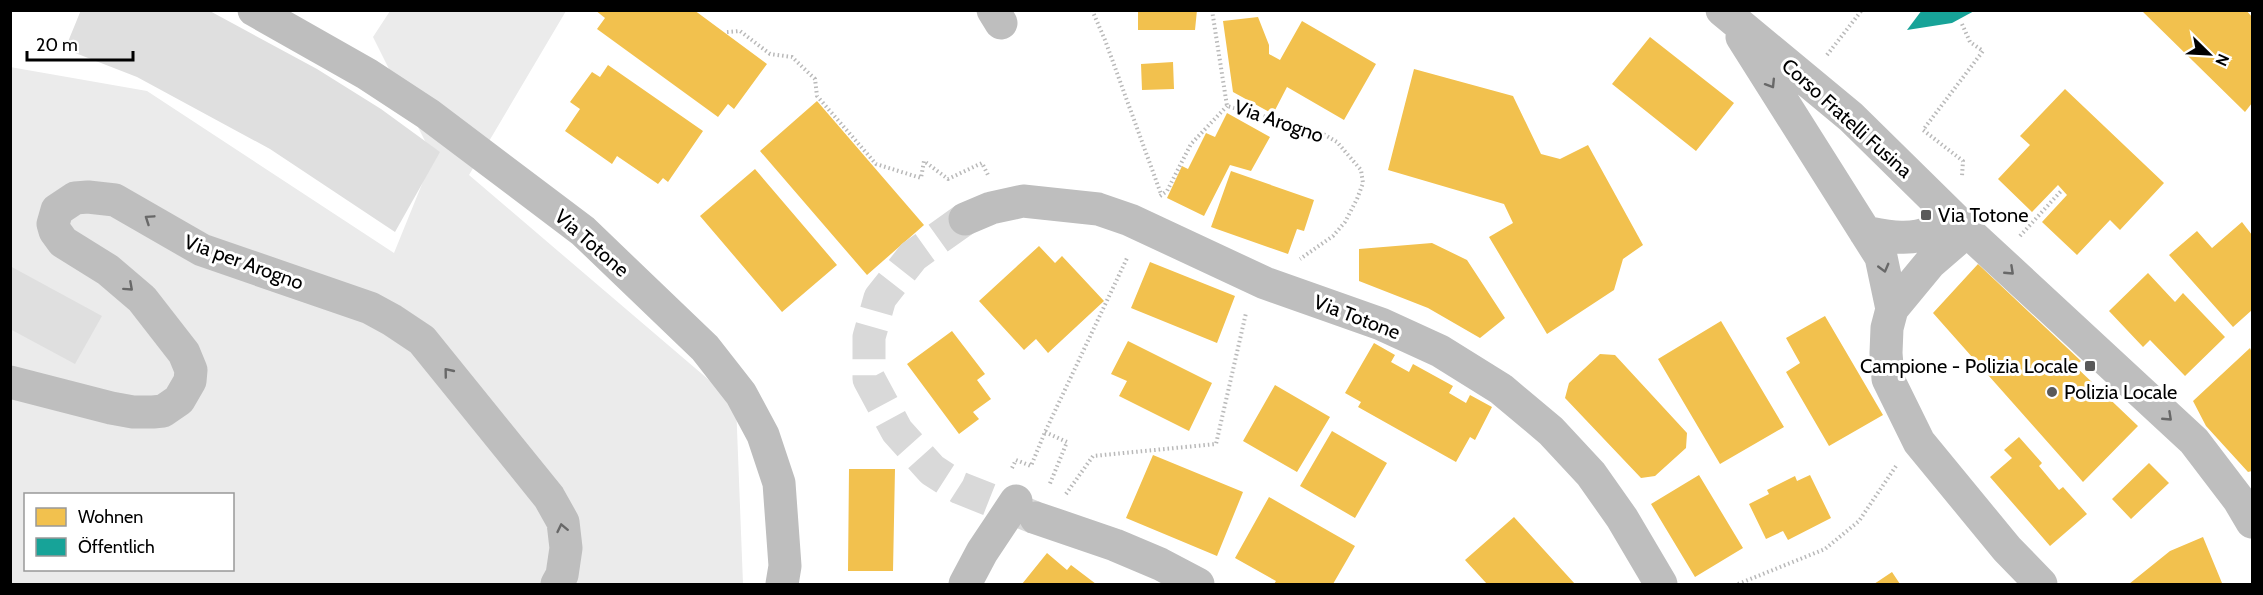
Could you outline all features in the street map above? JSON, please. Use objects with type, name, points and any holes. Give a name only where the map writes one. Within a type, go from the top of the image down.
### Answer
[{"type":"street","name":"Via Totone","points":[[254,10],[367,74],[428,114],[583,231],[705,348],[741,394],[763,435],[779,483],[785,566],[782,585]]},
{"type":"street","name":"Corso Fratelli Fusina","points":[[1726,14],[1808,79],[1851,117],[1954,219],[2194,441],[2253,522]]},
{"type":"street","points":[[1726,14],[1881,257],[1893,309]]},
{"type":"street","name":"Via per Arogno","points":[[10,382],[134,412],[163,411],[186,392],[191,370],[184,353],[170,332],[142,298],[124,282],[72,248],[55,231],[53,224],[57,210],[75,198],[115,200],[202,250],[370,308],[422,340],[549,497],[563,522],[566,548],[562,575],[557,585]]},
{"type":"street","name":"Via Totone","points":[[965,219],[1002,205],[1023,201],[1098,209],[1131,220],[1265,284],[1381,324],[1440,351],[1501,389],[1551,430],[1591,474],[1622,518],[1661,585]]},
{"type":"street","points":[[1865,232],[1912,237],[1932,231],[1954,219]]},
{"type":"street","points":[[1954,219],[1930,263],[1893,309],[1887,328],[1888,379],[1919,442],[2007,549],[2041,585]]},
{"type":"street","points":[[965,585],[982,552],[1034,514],[1115,544],[1160,564],[1198,585]]},
{"type":"path","points":[[1092,10],[1161,195],[1167,191],[1191,144],[1227,106]]},
{"type":"path","name":"Via Arogno","points":[[1034,514],[1062,501],[1093,456],[1216,444],[1249,300],[1265,284],[1333,236],[1345,222],[1358,199],[1363,183],[1361,170],[1337,142],[1320,132],[1227,106],[1212,10]]},
{"type":"path","points":[[1808,79],[1862,10]]},
{"type":"path","points":[[1954,219],[1961,192],[1963,161],[1923,130],[1983,51],[1970,42],[1962,24]]},
{"type":"path","points":[[727,32],[740,31],[770,54],[792,57],[815,79],[817,96],[876,164],[921,178],[924,161],[948,179],[982,163],[1002,205]]},
{"type":"path","points":[[2013,243],[2062,190]]},
{"type":"path","points":[[1034,514],[1067,442],[1045,432],[1131,248]]},
{"type":"path","points":[[1738,585],[1825,549],[1859,521],[1902,458],[1919,442]]},
{"type":"shaded area","points":[[390,11],[566,11],[469,175],[736,403],[743,584],[11,584],[10,67],[147,91],[394,253],[433,157],[373,37]]},
{"type":"building: Wohnen","points":[[595,10],[694,10],[767,64],[734,109],[728,104],[718,117],[597,29],[605,18]]},
{"type":"building: Wohnen","points":[[1138,10],[1197,10],[1195,30],[1138,30]]},
{"type":"building: Wohnen","points":[[2141,10],[2246,10],[2252,17],[2252,103],[2245,112]]},
{"type":"building: Wohnen","points":[[1258,17],[1269,45],[1269,54],[1280,60],[1302,21],[1376,64],[1344,120],[1287,87],[1273,114],[1233,92],[1223,21]]},
{"type":"building: Wohnen","points":[[1650,37],[1734,103],[1696,151],[1612,84]]},
{"type":"building: Wohnen","points":[[1173,62],[1174,89],[1142,90],[1141,64]]},
{"type":"building: Wohnen","points":[[608,65],[703,131],[668,182],[663,178],[658,184],[617,156],[612,164],[565,131],[580,109],[570,102],[592,72],[600,77]]},
{"type":"building: Wohnen","points":[[1414,69],[1513,96],[1541,154],[1560,159],[1588,145],[1643,245],[1623,259],[1614,290],[1547,334],[1489,237],[1513,223],[1504,204],[1388,170]]},
{"type":"building: Wohnen","points":[[2065,89],[2164,183],[2120,230],[2110,220],[2077,255],[2042,222],[2067,195],[2058,185],[2032,212],[1998,179],[2030,145],[2020,136]]},
{"type":"building: Wohnen","points":[[817,101],[924,225],[867,275],[760,151]]},
{"type":"building: Wohnen","points":[[1227,113],[1270,137],[1251,171],[1230,165],[1204,216],[1167,198],[1182,166],[1188,169],[1206,133],[1215,137]]},
{"type":"building: Wohnen","points":[[755,169],[837,265],[782,312],[700,216]]},
{"type":"building: Wohnen","points":[[1231,171],[1314,200],[1304,231],[1297,229],[1288,254],[1211,227]]},
{"type":"building: Wohnen","points":[[2242,222],[2252,235],[2252,310],[2233,327],[2169,255],[2197,231],[2212,248]]},
{"type":"building: Wohnen","points":[[1432,243],[1467,260],[1505,318],[1480,338],[1428,308],[1359,281],[1359,249]]},
{"type":"building: Wohnen","points":[[1039,246],[1055,263],[1062,256],[1104,301],[1048,353],[1036,339],[1024,350],[979,301]]},
{"type":"building: Wohnen","points":[[1150,262],[1235,296],[1217,343],[1131,308]]},
{"type":"building: Wohnen","name":"Polizia Locale","points":[[1978,264],[2081,361],[2075,366],[2138,426],[2083,482],[1933,313]]},
{"type":"building: Wohnen","points":[[2148,273],[2175,302],[2183,293],[2225,337],[2185,376],[2150,340],[2143,347],[2109,311]]},
{"type":"building: Wohnen","points":[[1825,316],[1883,415],[1829,446],[1786,372],[1800,363],[1786,338]]},
{"type":"building: Wohnen","points":[[1721,321],[1784,427],[1720,464],[1658,359]]},
{"type":"building: Wohnen","points":[[952,331],[985,374],[977,380],[991,399],[973,412],[979,419],[959,434],[907,364]]},
{"type":"building: Wohnen","points":[[1128,341],[1212,383],[1189,431],[1119,396],[1127,381],[1111,374]]},
{"type":"building: Wohnen","points":[[1374,343],[1395,355],[1391,362],[1409,372],[1413,364],[1453,386],[1449,393],[1466,403],[1470,395],[1492,407],[1475,440],[1470,437],[1456,462],[1358,407],[1361,402],[1345,393]]},
{"type":"building: Wohnen","points":[[2250,348],[2252,353],[2252,471],[2248,472],[2206,426],[2193,401]]},
{"type":"building: Wohnen","points":[[1600,354],[1615,355],[1687,433],[1686,448],[1655,476],[1641,478],[1565,398],[1569,383]]},
{"type":"building: Wohnen","points":[[1275,385],[1330,417],[1297,472],[1243,441]]},
{"type":"building: Wohnen","points":[[1332,431],[1387,463],[1355,518],[1300,486]]},
{"type":"building: Wohnen","points":[[2019,437],[2042,463],[2039,466],[2059,490],[2063,487],[2087,514],[2050,546],[1990,477],[2012,458],[2004,450]]},
{"type":"building: Wohnen","points":[[1153,455],[1243,492],[1217,556],[1126,518]]},
{"type":"building: Wohnen","points":[[2149,463],[2169,483],[2131,519],[2112,499]]},
{"type":"building: Wohnen","points":[[849,469],[895,469],[893,571],[848,571]]},
{"type":"building: Wohnen","points":[[1699,475],[1743,548],[1695,577],[1651,504]]},
{"type":"building: Wohnen","points":[[1810,475],[1831,518],[1788,540],[1783,531],[1766,539],[1749,504],[1769,494],[1767,490],[1795,476],[1797,481]]},
{"type":"building: Wohnen","points":[[1269,497],[1355,546],[1333,584],[1274,584],[1276,581],[1235,558]]},
{"type":"building: Wohnen","points":[[1514,517],[1575,584],[1487,584],[1465,560]]},
{"type":"building: Wohnen","points":[[2203,537],[2221,584],[2129,584],[2170,551]]},
{"type":"building: Wohnen","points":[[1047,553],[1067,570],[1071,565],[1096,584],[1022,584]]},
{"type":"building: Wohnen","points":[[1892,572],[1900,584],[1874,584]]},
{"type":"building: Öffentlich","points":[[1922,10],[1976,10],[1952,23],[1907,30]]},
{"type":"building: Sonstige","points":[[81,10],[208,10],[317,69],[381,109],[440,152],[395,232],[270,149],[137,77],[65,49]]},
{"type":"building: Sonstige","points":[[10,266],[102,316],[75,364],[10,329]]},
{"type":"tunnel","points":[[965,219],[913,256],[880,298],[869,337],[869,379],[897,431],[932,470],[960,488],[1036,518]]},
{"type":"place","name":"Via Totone","points":[[1926,215]]},
{"type":"place","name":"Campione - Polizia Locale","points":[[2090,366]]},
{"type":"place","name":"Polizia Locale","points":[[2052,392]]}]
